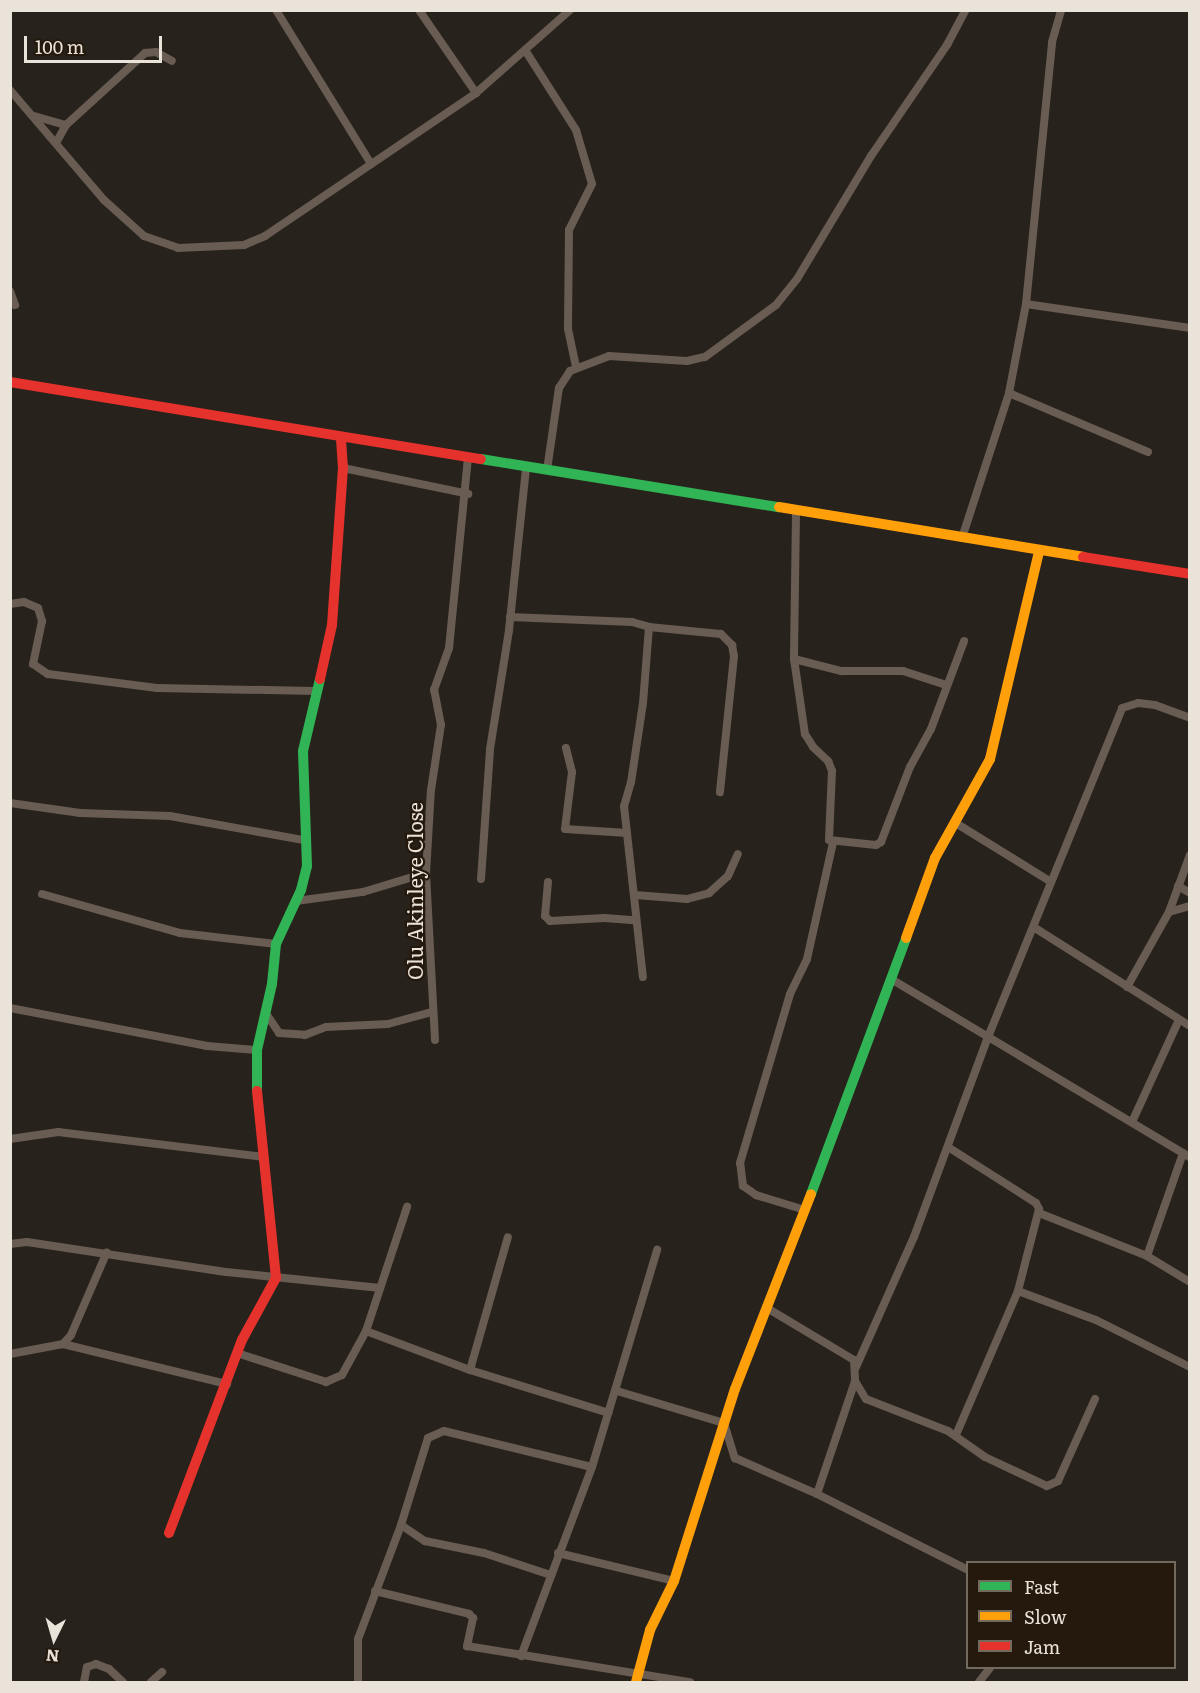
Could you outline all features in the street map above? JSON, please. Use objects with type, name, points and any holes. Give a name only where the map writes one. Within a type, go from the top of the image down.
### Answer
[{"type":"street","points":[[276,10],[371,164]]},
{"type":"street","points":[[419,10],[476,93]]},
{"type":"street","points":[[10,90],[104,200],[144,236],[178,248],[212,250],[244,245],[266,236],[476,93],[570,10]]},
{"type":"street","points":[[547,470],[559,388],[576,367],[609,356],[687,361],[705,357],[776,305],[797,279],[871,156],[947,45],[966,10]]},
{"type":"street","points":[[962,538],[1008,393],[1026,304],[1052,42],[1061,10]]},
{"type":"street","points":[[525,50],[576,130],[592,184],[569,231],[568,329],[576,367]]},
{"type":"street","points":[[56,144],[66,125],[146,53],[156,52],[172,61]]},
{"type":"street","points":[[32,116],[66,125]]},
{"type":"street","points":[[10,291],[15,305]]},
{"type":"street","points":[[1026,304],[1190,328]]},
{"type":"street","points":[[10,382],[795,513],[1190,574]]},
{"type":"street","points":[[1008,393],[1148,452]]},
{"type":"street","points":[[169,1533],[237,1353],[276,1278],[264,1157],[257,1050],[276,944],[296,901],[307,866],[304,840],[303,751],[332,625],[343,468],[341,437]]},
{"type":"street","name":"Olu Akinleye Close","points":[[435,1040],[426,873],[430,790],[441,724],[434,690],[449,648],[468,494],[468,459]]},
{"type":"street","points":[[481,879],[490,748],[510,617],[526,467]]},
{"type":"street","points":[[343,468],[468,494]]},
{"type":"street","points":[[795,513],[794,659],[806,734],[813,747],[828,761],[832,771],[827,837],[833,843],[876,845],[881,842],[963,641]]},
{"type":"street","points":[[636,1677],[650,1630],[675,1581],[724,1423],[935,858],[990,759],[1039,551]]},
{"type":"street","points":[[10,604],[24,602],[38,608],[42,621],[33,664],[48,674],[157,688],[316,691]]},
{"type":"street","points":[[510,617],[632,622],[649,627],[721,634],[732,645],[734,656],[720,792]]},
{"type":"street","points":[[643,977],[624,806],[643,704],[649,627]]},
{"type":"street","points":[[794,659],[841,671],[903,672],[946,685]]},
{"type":"street","points":[[817,1494],[855,1381],[856,1367],[914,1237],[988,1037],[1035,928],[1051,882],[1122,708],[1138,703],[1155,705],[1190,718]]},
{"type":"street","points":[[566,748],[572,772],[565,829],[627,833]]},
{"type":"street","points":[[10,802],[80,813],[170,816],[304,840]]},
{"type":"street","points":[[954,822],[1051,882]]},
{"type":"street","points":[[805,1210],[756,1195],[743,1186],[740,1163],[790,994],[807,959],[833,843]]},
{"type":"street","points":[[635,895],[687,899],[709,893],[728,876],[738,854]]},
{"type":"street","points":[[1127,987],[1169,912],[1190,855]]},
{"type":"street","points":[[296,901],[363,891],[426,873]]},
{"type":"street","points":[[548,882],[546,916],[550,921],[604,918],[635,921]]},
{"type":"street","points":[[1178,886],[1190,893]]},
{"type":"street","points":[[42,894],[180,933],[276,944]]},
{"type":"street","points":[[1169,912],[1190,906]]},
{"type":"street","points":[[1035,928],[1190,1026]]},
{"type":"street","points":[[891,979],[1186,1155],[1147,1256]]},
{"type":"street","points":[[10,1008],[207,1046],[257,1050]]},
{"type":"street","points":[[265,1012],[279,1033],[305,1035],[326,1027],[388,1024],[432,1012]]},
{"type":"street","points":[[1132,1122],[1179,1020]]},
{"type":"street","points":[[10,1139],[58,1132],[264,1157]]},
{"type":"street","points":[[948,1147],[1036,1203],[1038,1214],[1018,1292],[956,1435]]},
{"type":"street","points":[[237,1353],[326,1382],[342,1375],[366,1331],[407,1207]]},
{"type":"street","points":[[1038,1214],[1147,1256],[1190,1282]]},
{"type":"street","points":[[470,1370],[508,1237]]},
{"type":"street","points":[[10,1244],[27,1242],[276,1278],[380,1288]]},
{"type":"street","points":[[521,1656],[592,1467],[617,1391],[657,1250]]},
{"type":"street","points":[[63,1344],[71,1335],[107,1252]]},
{"type":"street","points":[[1018,1292],[1096,1320],[1190,1367]]},
{"type":"street","points":[[767,1308],[854,1360],[856,1367]]},
{"type":"street","points":[[366,1331],[470,1370],[609,1413]]},
{"type":"street","points":[[10,1354],[63,1344],[227,1384]]},
{"type":"street","points":[[855,1381],[860,1394],[873,1403],[956,1435],[985,1457],[1035,1482],[1053,1486],[1095,1399]]},
{"type":"street","points":[[617,1391],[724,1423]]},
{"type":"street","points":[[724,1423],[735,1458],[817,1494],[966,1569]]},
{"type":"street","points":[[358,1683],[358,1639],[401,1525],[428,1438],[434,1433],[444,1431],[592,1467]]},
{"type":"street","points":[[401,1525],[425,1541],[484,1553],[551,1575]]},
{"type":"street","points":[[558,1553],[675,1581]]},
{"type":"street","points":[[375,1591],[469,1614],[473,1618],[467,1646],[636,1677],[690,1683]]},
{"type":"street","points":[[84,1683],[87,1667],[96,1664],[109,1669],[123,1683]]},
{"type":"street","points":[[979,1683],[989,1669]]},
{"type":"street","points":[[151,1683],[162,1672]]},
{"type":"traffic: fast","points":[[481,459],[779,507]]},
{"type":"traffic: fast","points":[[257,1091],[257,1050],[272,984],[276,944],[301,890],[307,866],[303,751],[320,679]]},
{"type":"traffic: fast","points":[[811,1194],[906,938]]},
{"type":"traffic: slow","points":[[779,507],[1083,557]]},
{"type":"traffic: slow","points":[[906,938],[935,858],[990,759],[1039,551]]},
{"type":"traffic: slow","points":[[636,1682],[650,1630],[674,1581],[735,1389],[811,1194]]},
{"type":"traffic: jam","points":[[10,382],[481,459]]},
{"type":"traffic: jam","points":[[320,679],[332,625],[343,468],[341,437]]},
{"type":"traffic: jam","points":[[1083,557],[1190,574]]},
{"type":"traffic: jam","points":[[169,1533],[242,1340],[276,1278],[257,1091]]}]
